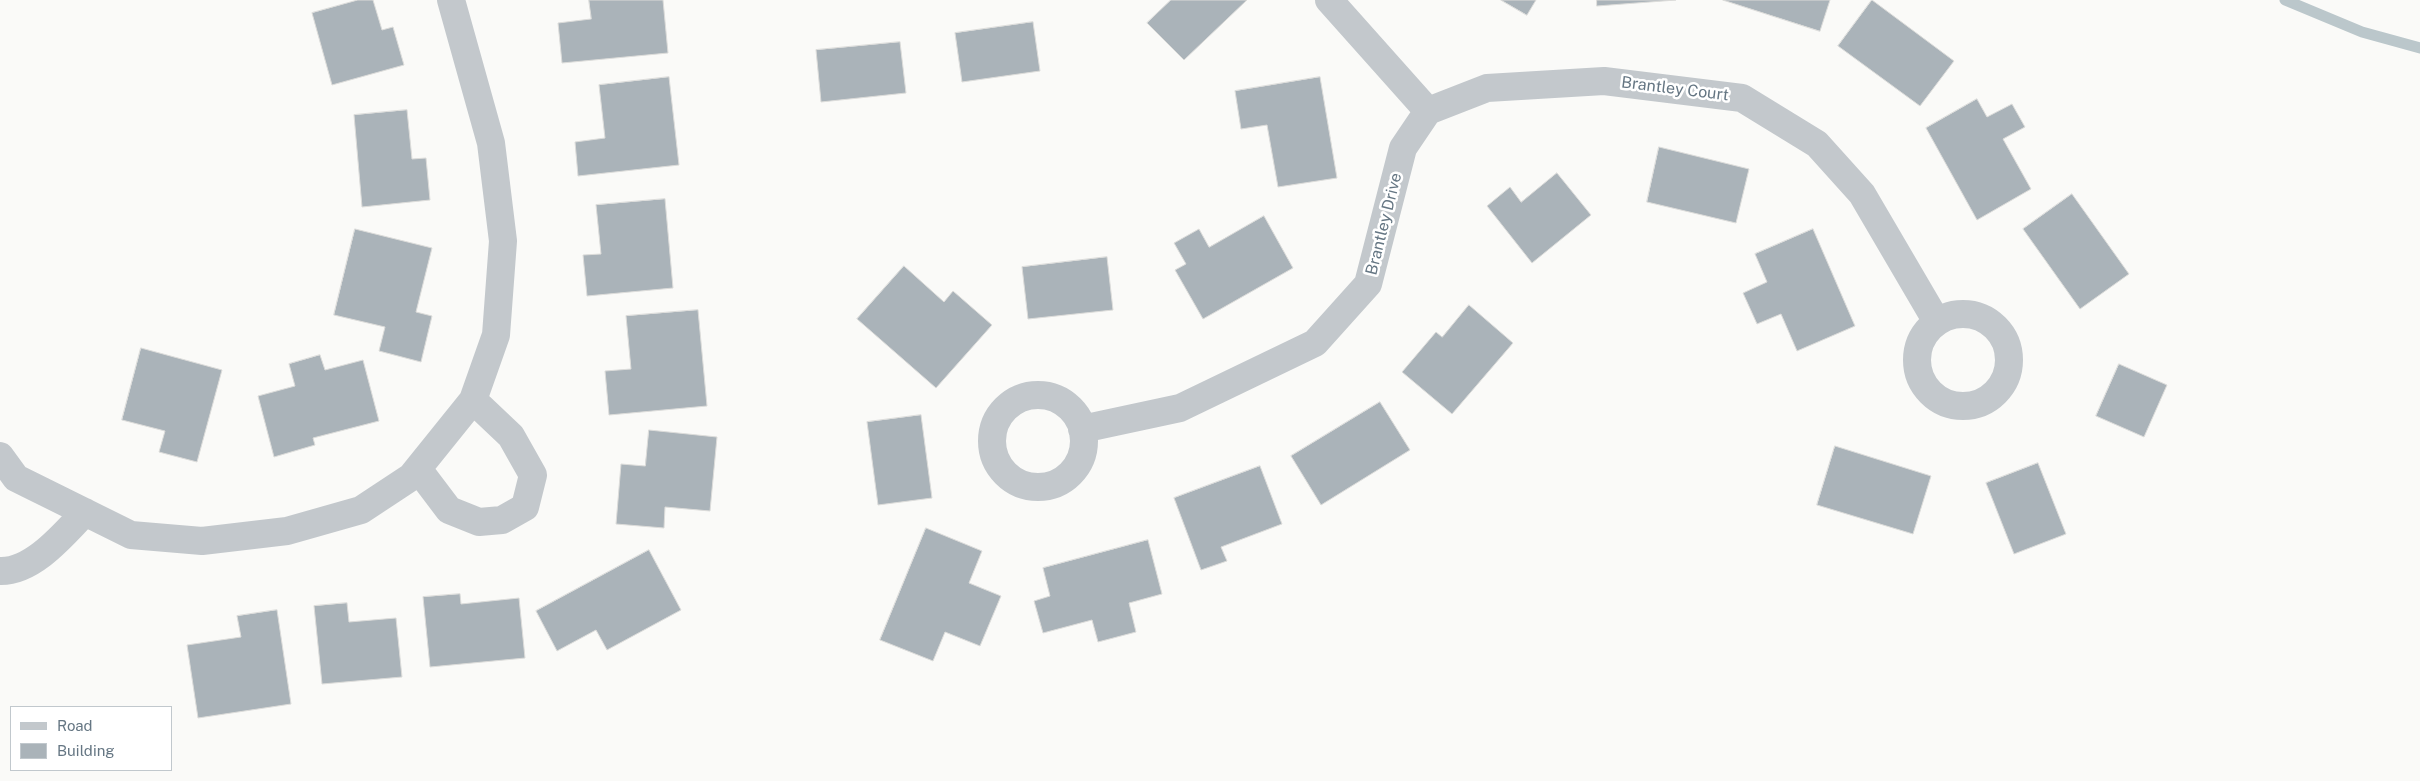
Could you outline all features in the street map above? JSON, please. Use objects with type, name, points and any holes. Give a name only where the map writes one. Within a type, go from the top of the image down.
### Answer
[{"type":"street","points":[[0,456],[16,478],[131,534],[194,540],[287,531],[361,510],[412,477],[473,400],[496,335],[503,241],[491,143],[451,0]]},
{"type":"street","points":[[1329,0],[1428,111]]},
{"type":"street","name":"Brantley Court","points":[[1428,111],[1487,88],[1604,81],[1742,98],[1817,144],[1862,194],[1937,322]]},
{"type":"street","name":"Brantley Drive","points":[[1082,429],[1180,408],[1316,342],[1368,284],[1403,148],[1428,111]]},
{"type":"street","points":[[418,470],[449,510],[480,522],[502,520],[525,507],[533,475],[511,436],[473,400]]},
{"type":"street","points":[[0,571],[8,571],[45,554],[84,512]]},
{"type":"building","points":[[358,0],[373,0],[382,30],[393,27],[404,65],[332,85],[312,13]]},
{"type":"building","points":[[589,0],[663,0],[668,53],[562,63],[558,23],[591,19]]},
{"type":"building","points":[[1171,0],[1247,0],[1184,60],[1147,23]]},
{"type":"building","points":[[1501,0],[1536,0],[1527,15]]},
{"type":"building","points":[[1597,0],[1676,0],[1597,6]]},
{"type":"building","points":[[1723,0],[1830,0],[1820,31]]},
{"type":"building","points":[[1872,0],[1954,61],[1920,106],[1838,46]]},
{"type":"building","points":[[1033,22],[1040,71],[962,82],[955,33]]},
{"type":"building","points":[[900,42],[906,93],[821,102],[816,50]]},
{"type":"building","points":[[669,77],[679,165],[578,176],[575,142],[605,138],[599,85]]},
{"type":"building","points":[[1320,77],[1337,178],[1278,187],[1267,125],[1241,129],[1235,91]]},
{"type":"building","points":[[1977,99],[1987,117],[2012,104],[2025,127],[2003,139],[2031,189],[1977,220],[1926,128]]},
{"type":"building","points":[[407,110],[412,159],[426,158],[430,200],[362,207],[354,115]]},
{"type":"building","points":[[1659,147],[1749,169],[1736,223],[1647,202]]},
{"type":"building","points":[[1557,173],[1591,215],[1532,263],[1487,206],[1510,187],[1521,202]]},
{"type":"building","points":[[2072,194],[2129,274],[2080,309],[2023,229]]},
{"type":"building","points":[[665,199],[673,288],[587,296],[583,255],[601,254],[596,205]]},
{"type":"building","points":[[1264,216],[1293,268],[1203,319],[1175,270],[1186,264],[1174,243],[1199,229],[1209,247]]},
{"type":"building","points":[[355,229],[432,248],[416,312],[432,316],[421,362],[379,351],[385,327],[334,315]]},
{"type":"building","points":[[1813,229],[1855,326],[1797,351],[1781,314],[1757,324],[1743,293],[1767,282],[1755,254]]},
{"type":"building","points":[[1107,257],[1113,310],[1028,319],[1022,267]]},
{"type":"building","points":[[904,266],[944,302],[953,291],[992,325],[936,388],[857,319]]},
{"type":"building","points":[[1469,305],[1513,343],[1452,414],[1402,372],[1436,332],[1442,337]]},
{"type":"building","points":[[698,310],[707,406],[609,415],[605,371],[631,369],[626,316]]},
{"type":"building","points":[[141,348],[222,370],[197,462],[159,452],[165,431],[122,420]]},
{"type":"building","points":[[320,355],[325,370],[363,360],[379,421],[313,438],[315,445],[274,457],[258,396],[295,386],[289,364]]},
{"type":"building","points":[[2119,364],[2167,385],[2144,437],[2096,416]]},
{"type":"building","points":[[1380,402],[1410,450],[1321,505],[1291,456]]},
{"type":"building","points":[[921,415],[932,498],[878,505],[867,422]]},
{"type":"building","points":[[649,430],[717,437],[710,511],[665,507],[664,528],[616,524],[621,464],[645,466]]},
{"type":"building","points":[[1835,446],[1931,476],[1913,534],[1817,505]]},
{"type":"building","points":[[2038,463],[2066,534],[2014,554],[1986,483]]},
{"type":"building","points":[[1260,466],[1282,524],[1221,547],[1227,561],[1201,570],[1174,498]]},
{"type":"building","points":[[926,528],[982,551],[969,583],[1001,596],[980,646],[945,632],[933,661],[880,640]]},
{"type":"building","points":[[1148,540],[1162,594],[1129,603],[1136,632],[1098,642],[1092,620],[1043,633],[1034,601],[1050,596],[1043,568]]},
{"type":"building","points":[[649,550],[681,610],[607,650],[596,630],[557,651],[536,611]]},
{"type":"building","points":[[460,594],[461,604],[519,598],[525,658],[430,667],[423,597]]},
{"type":"building","points":[[347,603],[349,622],[396,618],[402,677],[322,684],[314,606]]},
{"type":"building","points":[[277,610],[291,704],[198,718],[187,645],[241,637],[237,616]]},
{"type":"waterway","points":[[2285,0],[2362,32],[2420,48]]}]
